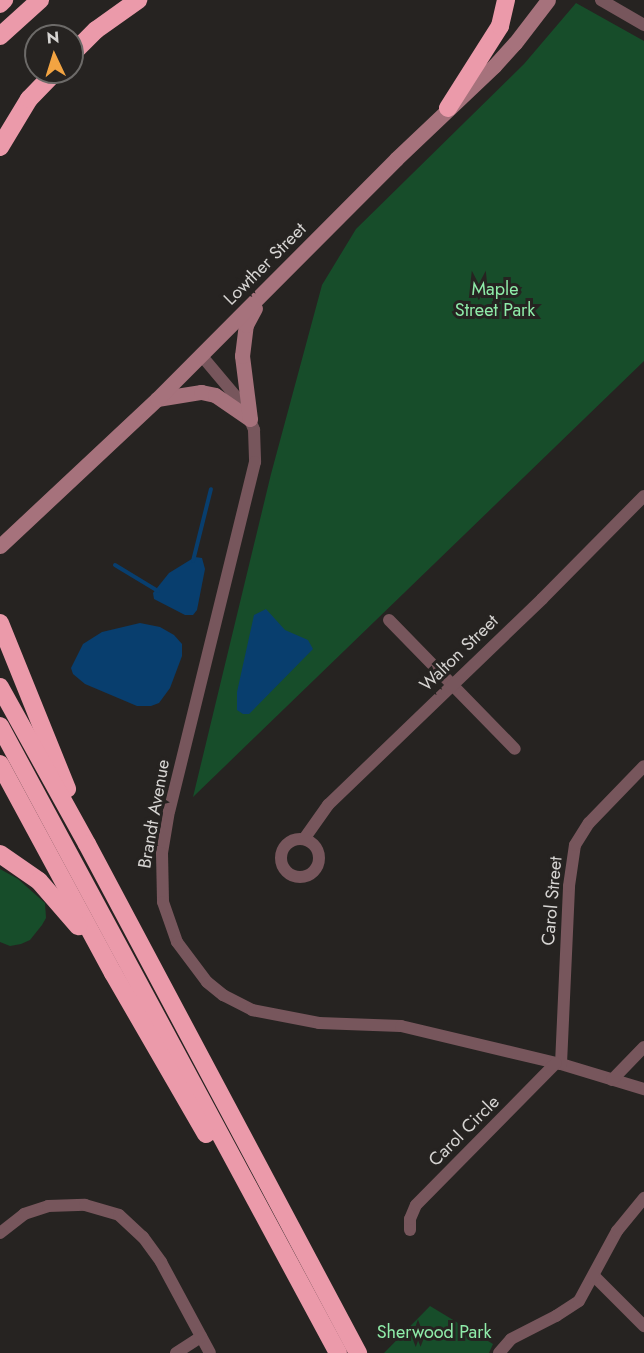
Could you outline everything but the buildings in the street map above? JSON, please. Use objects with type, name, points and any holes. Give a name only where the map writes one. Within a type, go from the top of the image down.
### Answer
[{"type":"highway","points":[[0,4],[4,0]]},
{"type":"highway","points":[[0,36],[40,0]]},
{"type":"highway","points":[[84,42],[96,30],[138,0]]},
{"type":"highway","points":[[448,108],[500,26],[506,0]]},
{"type":"highway","points":[[0,41],[23,15]]},
{"type":"highway","points":[[0,147],[29,99],[43,84]]},
{"type":"highway","points":[[0,623],[44,728],[87,844]]},
{"type":"highway","points":[[0,687],[87,844],[358,1353]]},
{"type":"highway","points":[[0,726],[336,1353]]},
{"type":"highway","points":[[0,764],[113,973],[336,1353]]},
{"type":"highway","points":[[0,854],[39,881],[67,911],[113,973]]},
{"type":"main road","name":"Lowther Street","points":[[0,546],[157,399],[515,43],[548,0]]},
{"type":"main road","points":[[250,419],[242,356],[246,325],[263,294]]},
{"type":"main road","points":[[157,399],[192,392],[215,395],[250,419]]},
{"type":"street","points":[[601,0],[644,25]]},
{"type":"street","name":"Brandt Avenue","points":[[201,355],[235,393],[250,419],[255,462],[171,801],[162,853],[163,902],[177,942],[207,982],[223,995],[252,1010],[319,1023],[401,1026],[559,1064],[644,1089]]},
{"type":"street","name":"Walton Street","points":[[304,839],[328,805],[542,599],[644,496]]},
{"type":"street","points":[[389,620],[515,749]]},
{"type":"street","name":"Carol Street","points":[[559,1064],[568,886],[575,845],[589,823],[644,766]]},
{"type":"street","points":[[612,1080],[644,1047]]},
{"type":"street","name":"Carol Circle","points":[[410,1230],[410,1219],[416,1205],[559,1064]]},
{"type":"street","points":[[500,1353],[511,1339],[572,1306],[583,1296],[617,1231],[644,1198]]},
{"type":"street","points":[[0,1233],[24,1214],[48,1206],[85,1204],[119,1215],[143,1237],[161,1262],[210,1353]]},
{"type":"street","points":[[594,1276],[644,1326]]},
{"type":"street","points":[[179,1351],[201,1337]]},
{"type":"green space","name":"Maple Street Park","points":[[576,3],[644,41],[644,361],[193,797],[271,474],[322,285],[356,229],[524,64]]},
{"type":"green space","points":[[0,869],[18,879],[45,903],[46,918],[42,925],[30,940],[21,944],[10,946],[0,942]]},
{"type":"green space","name":"Sherwood Park","points":[[430,1306],[493,1344],[489,1353],[384,1353]]},
{"type":"water","points":[[195,557],[202,558],[205,569],[197,610],[193,615],[185,615],[154,599],[153,593],[169,573]]},
{"type":"water","points":[[266,609],[285,630],[308,640],[313,649],[249,714],[243,714],[237,710],[237,692],[254,615]]},
{"type":"water","points":[[140,623],[160,627],[174,635],[182,644],[182,656],[170,688],[159,703],[151,706],[137,706],[85,684],[73,674],[71,668],[83,644],[102,632]]},
{"type":"waterway","points":[[193,561],[211,489]]},
{"type":"waterway","points":[[115,565],[158,591]]}]
